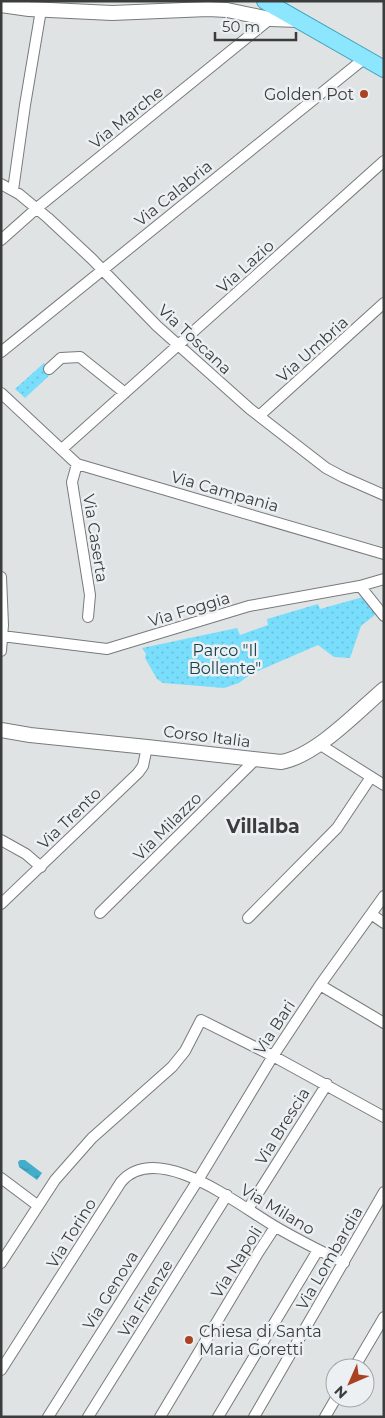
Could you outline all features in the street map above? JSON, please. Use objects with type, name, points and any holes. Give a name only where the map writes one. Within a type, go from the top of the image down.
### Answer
[{"type":"main road","points":[[265,1],[384,69]]},
{"type":"street","points":[[225,6],[240,1]]},
{"type":"street","points":[[1,5],[42,10],[112,13],[211,5],[225,6],[270,19],[299,20]]},
{"type":"street","points":[[13,190],[25,105],[42,10]]},
{"type":"street","name":"Via Marche","points":[[1,240],[37,208],[270,19]]},
{"type":"street","name":"Via Calabria","points":[[1,352],[365,58]]},
{"type":"street","name":"Via Lazio","points":[[62,450],[384,161]]},
{"type":"street","name":"Via Toscana","points":[[1,184],[13,190],[37,208],[102,269],[178,346],[227,390],[326,468],[384,495]]},
{"type":"street","name":"Via Umbria","points":[[260,416],[384,303]]},
{"type":"street","points":[[49,369],[61,358],[80,357],[125,393]]},
{"type":"street","name":"Via Campania","points":[[1,393],[77,464],[384,554]]},
{"type":"street","name":"Via Caserta","points":[[77,464],[72,482],[90,595],[88,617]]},
{"type":"street","points":[[1,577],[1,651]]},
{"type":"street","name":"Via Foggia","points":[[2,636],[108,649],[249,606],[360,586],[384,579]]},
{"type":"street","points":[[360,586],[384,616]]},
{"type":"street","name":"Corso Italia","points":[[1,730],[30,735],[271,762],[290,760],[319,744],[384,688]]},
{"type":"street","points":[[319,744],[384,785]]},
{"type":"street","name":"Via Trento","points":[[1,904],[138,773],[143,766],[147,747]]},
{"type":"street","name":"Via Milazzo","points":[[100,914],[255,760]]},
{"type":"street","points":[[248,918],[337,828],[371,777]]},
{"type":"street","points":[[1,840],[26,854],[40,867]]},
{"type":"street","name":"Via Bari","points":[[198,1180],[273,1056],[320,985],[384,896]]},
{"type":"street","points":[[371,914],[384,923]]},
{"type":"street","points":[[320,985],[384,1023]]},
{"type":"street","points":[[1,1263],[55,1180],[92,1138],[172,1068],[201,1020],[326,1084],[384,1117]]},
{"type":"street","name":"Via Brescia","points":[[248,1209],[326,1084]]},
{"type":"street","name":"Via Torino","points":[[1,1370],[124,1178],[138,1169],[153,1167],[198,1180]]},
{"type":"street","points":[[1,1178],[37,1205]]},
{"type":"street","name":"Via Milano","points":[[198,1180],[227,1195],[275,1227],[344,1263]]},
{"type":"street","name":"Via Genova","points":[[48,1417],[198,1180]]},
{"type":"street","name":"Via Lombardia","points":[[254,1417],[384,1192]]},
{"type":"street","name":"Via Firenze","points":[[88,1417],[227,1195]]},
{"type":"street","name":"Via Napoli","points":[[160,1417],[275,1227]]},
{"type":"street","points":[[218,1417],[318,1250]]},
{"type":"street","points":[[360,1358],[384,1317]]},
{"type":"green space","points":[[44,363],[52,373],[25,398],[15,389]]},
{"type":"green space","name":"Parco \"Il Bollente\"","points":[[363,597],[376,614],[361,626],[350,658],[334,657],[318,645],[251,674],[239,683],[224,688],[163,683],[157,679],[145,658],[146,654],[142,648],[237,628],[240,635],[268,625],[267,619],[318,604],[320,609]]},
{"type":"water","points":[[25,1160],[42,1173],[37,1180],[19,1167],[18,1162]]},
{"type":"place","name":"Golden Pot","points":[[364,94]]},
{"type":"place","name":"Chiesa di Santa Maria Goretti","points":[[189,1340]]},
{"type":"district","name":"Villalba","points":[[263,826]]}]
